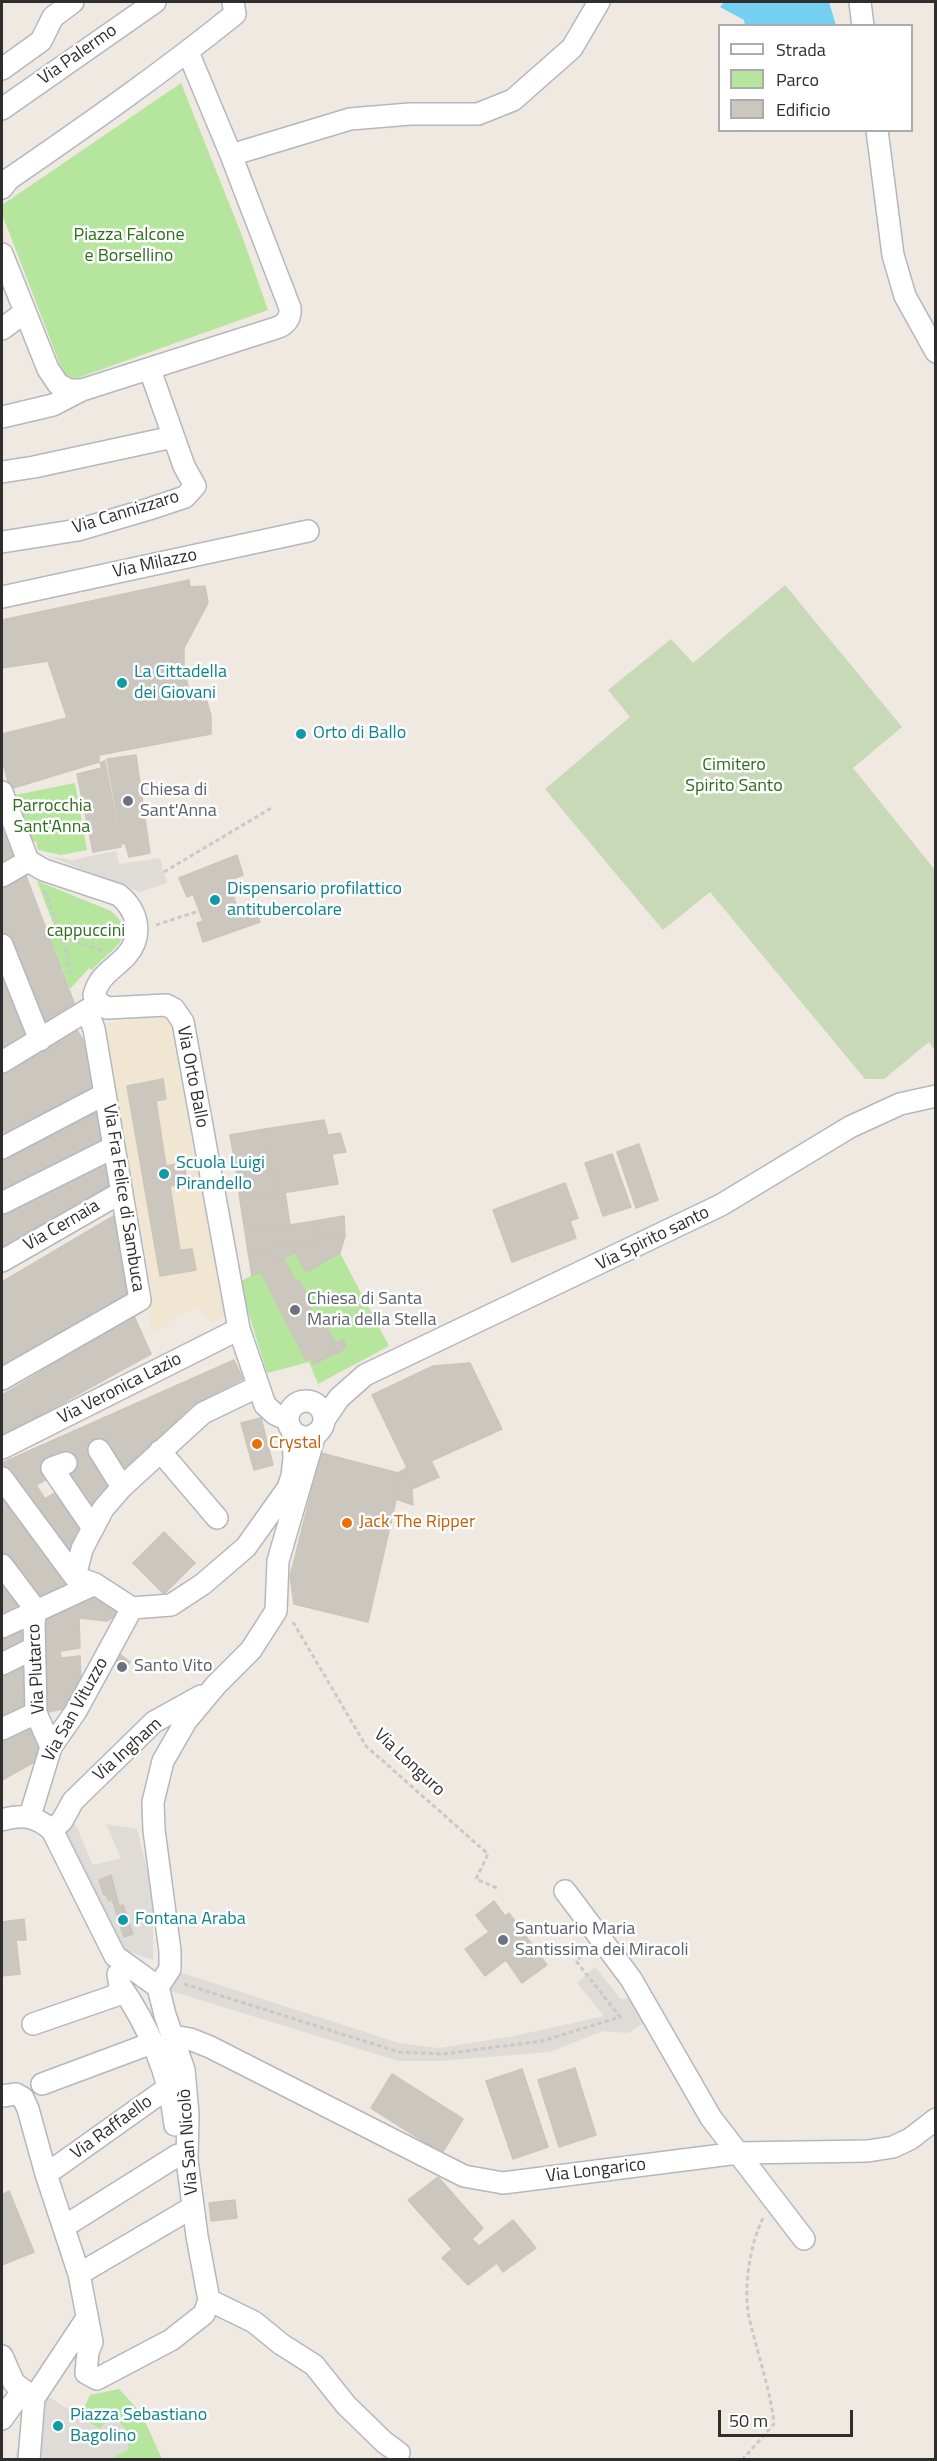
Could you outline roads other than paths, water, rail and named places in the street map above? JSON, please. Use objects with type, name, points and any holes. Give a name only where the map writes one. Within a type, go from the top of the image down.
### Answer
[{"type":"street","points":[[2,69],[41,41],[53,17],[73,2]]},
{"type":"street","name":"Via Palermo","points":[[2,109],[155,2]]},
{"type":"street","points":[[4,182],[116,106],[188,52],[235,14],[233,2]]},
{"type":"street","points":[[231,155],[350,119],[410,114],[478,114],[513,100],[572,48],[599,2]]},
{"type":"street","points":[[860,2],[863,24]]},
{"type":"street","points":[[2,417],[53,405],[82,390],[281,326],[289,318],[290,308],[231,155],[188,52]]},
{"type":"street","points":[[877,132],[893,255],[905,296],[936,352]]},
{"type":"street","points":[[2,254],[48,369],[58,384],[69,390],[82,390]]},
{"type":"street","points":[[2,329],[26,312]]},
{"type":"street","name":"Via Cannizzaro","points":[[2,542],[78,530],[185,497],[195,486],[184,466],[150,370]]},
{"type":"street","points":[[2,472],[173,437]]},
{"type":"street","name":"Via Milazzo","points":[[2,597],[309,531]]},
{"type":"street","points":[[2,792],[6,818],[28,861],[45,870],[118,895],[128,902],[134,913],[137,931],[132,948],[125,957],[104,974],[96,986],[93,1007],[2,1062]]},
{"type":"street","points":[[2,876],[28,861]]},
{"type":"street","points":[[2,945],[40,1040]]},
{"type":"street","name":"Via Orto Ballo","points":[[93,1007],[116,1009],[166,1005],[174,1009],[183,1022],[238,1329],[255,1381]]},
{"type":"street","name":"Via Fra Felice di Sambuca","points":[[2,1379],[140,1300],[94,1029],[93,1007]]},
{"type":"street","points":[[2,1149],[105,1094]]},
{"type":"street","name":"Via Spirito santo","points":[[365,1375],[722,1205],[850,1127],[900,1104],[936,1096]]},
{"type":"street","points":[[2,1203],[114,1147]]},
{"type":"street","name":"Via Cernaia","points":[[2,1260],[122,1192]]},
{"type":"street","name":"Via Veronica Lazio","points":[[2,1448],[238,1329]]},
{"type":"street","points":[[2,1478],[75,1577],[95,1584],[132,1608],[171,1605],[203,1584],[246,1547],[288,1488],[294,1459],[290,1425],[291,1409],[351,1376],[365,1375]]},
{"type":"street","points":[[255,1381],[269,1410],[303,1436],[319,1427],[339,1398],[365,1375]]},
{"type":"street","points":[[115,1956],[161,1982],[170,1969],[170,1951],[154,1830],[153,1802],[163,1761],[186,1721],[216,1685],[251,1650],[276,1611],[278,1561],[319,1427],[321,1408],[312,1401],[274,1395],[255,1381]]},
{"type":"street","points":[[75,1577],[82,1549],[103,1509],[122,1487],[203,1413],[255,1381]]},
{"type":"street","points":[[99,1450],[122,1487]]},
{"type":"street","points":[[160,1451],[217,1518]]},
{"type":"street","points":[[57,1478],[93,1528]]},
{"type":"street","name":"Via Plutarco","points":[[2,1565],[36,1610],[34,1648],[36,1713],[51,1747]]},
{"type":"street","points":[[2,1627],[95,1584]]},
{"type":"street","name":"Via San Vituzzo","points":[[30,1816],[51,1747],[76,1711],[132,1608]]},
{"type":"street","points":[[2,1664],[34,1648]]},
{"type":"street","name":"Via Ingham","points":[[52,1830],[62,1821],[73,1801],[154,1722],[216,1685]]},
{"type":"street","points":[[2,1730],[36,1713]]},
{"type":"street","points":[[2,1820],[17,1816],[30,1816],[52,1830],[115,1956],[120,1984],[152,2043],[172,2098],[183,2157],[65,2226]]},
{"type":"street","points":[[566,1891],[631,1979],[711,2118],[804,2239]]},
{"type":"street","name":"Via San Nicolò","points":[[161,1982],[165,2015],[185,2079],[183,2157],[209,2300]]},
{"type":"street","points":[[33,2024],[117,1995],[120,1984]]},
{"type":"street","name":"Via Longarico","points":[[173,2036],[190,2038],[210,2047],[464,2176],[503,2183],[738,2153],[868,2151],[893,2147],[910,2139],[936,2119]]},
{"type":"street","points":[[42,2084],[152,2043]]},
{"type":"street","name":"Via Raffaello","points":[[50,2171],[169,2087]]},
{"type":"street","points":[[2,2096],[16,2094],[23,2098],[50,2171],[80,2274],[92,2342],[88,2352],[86,2373],[97,2379],[171,2340],[204,2314],[209,2300],[254,2322],[281,2344],[314,2365],[346,2405],[384,2442],[399,2453]]},
{"type":"street","points":[[80,2274],[193,2207]]},
{"type":"street","points":[[2,2419],[28,2394],[87,2318]]},
{"type":"street","points":[[2,2356],[14,2383],[28,2394]]},
{"type":"street","points":[[28,2394],[29,2460]]},
{"type":"water","points":[[724,2],[829,2],[836,24],[745,24],[744,20],[720,7]]},
{"type":"place","name":"La Cittadella dei Giovani","points":[[122,683]]},
{"type":"place","name":"Orto di Ballo","points":[[301,734]]},
{"type":"place","name":"Chiesa di Sant'Anna","points":[[128,801]]},
{"type":"place","name":"Dispensario profilattico antitubercolare","points":[[215,900]]},
{"type":"place","name":"Scuola Luigi Pirandello","points":[[164,1174]]},
{"type":"place","name":"Chiesa di Santa Maria della Stella","points":[[295,1310]]},
{"type":"place","name":"Crystal","points":[[257,1444]]},
{"type":"place","name":"Jack The Ripper","points":[[347,1523]]},
{"type":"place","name":"Santo Vito","points":[[122,1667]]},
{"type":"place","name":"Fontana Araba","points":[[123,1920]]},
{"type":"place","name":"Santuario Maria Santissima dei Miracoli","points":[[503,1940]]},
{"type":"place","name":"Piazza Sebastiano Bagolino","points":[[58,2426]]},
{"type":"park label","name":"Piazza Falcone e Borsellino","points":[[129,246]]},
{"type":"park label","name":"Cimitero Spirito Santo","points":[[734,776]]},
{"type":"park label","name":"Parrocchia Sant'Anna","points":[[52,817]]},
{"type":"park label","name":"cappuccini","points":[[86,932]]}]
